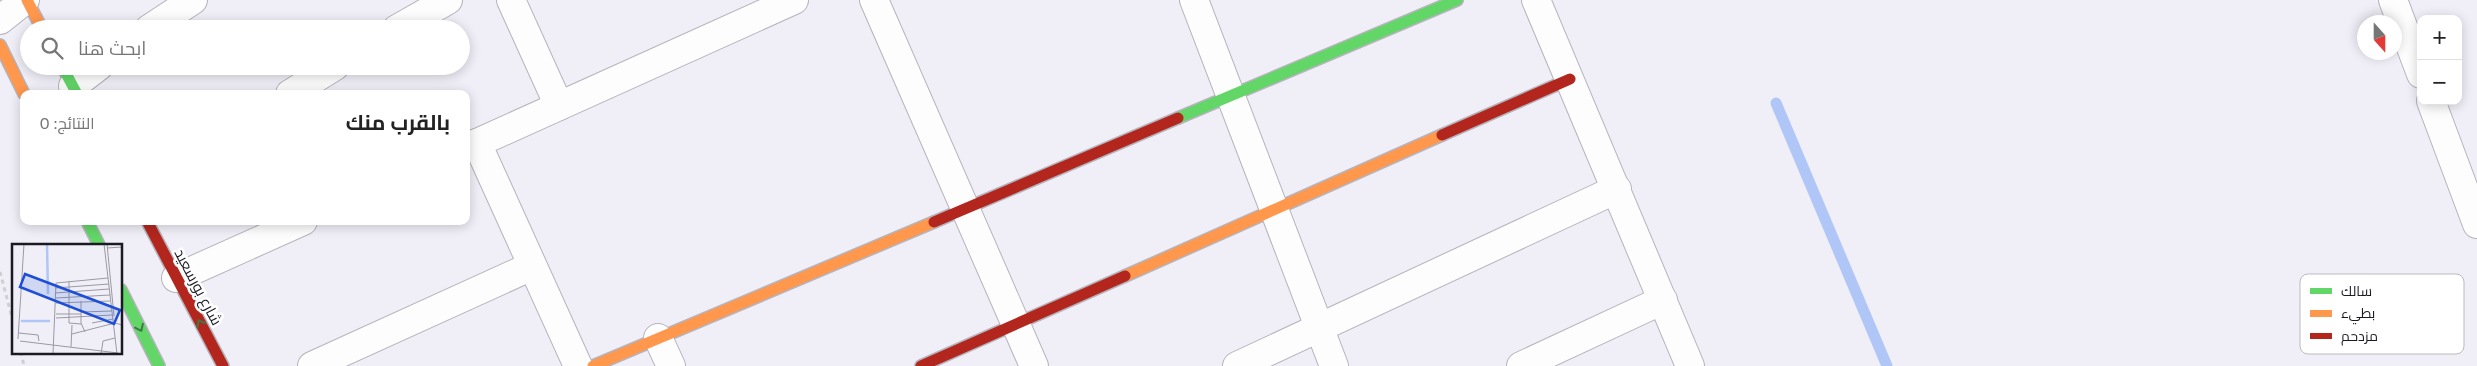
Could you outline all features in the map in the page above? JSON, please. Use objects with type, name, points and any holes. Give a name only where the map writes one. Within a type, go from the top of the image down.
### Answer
[{"type":"street","points":[[0,20],[26,0],[37,20]]},
{"type":"street","points":[[163,20],[193,0]]},
{"type":"street","points":[[413,20],[448,0]]},
{"type":"street","points":[[511,0],[559,106]]},
{"type":"street","points":[[578,366],[532,266],[472,145],[794,0]]},
{"type":"street","points":[[874,0],[1034,366]]},
{"type":"street","points":[[1194,0],[1334,366]]},
{"type":"street","points":[[593,366],[1457,0]]},
{"type":"street","points":[[1536,0],[1690,366]]},
{"type":"street","points":[[2393,0],[2417,63]]},
{"type":"street","points":[[0,45],[22,90]]},
{"type":"street","points":[[71,82],[83,75]]},
{"type":"street","points":[[296,90],[321,75]]},
{"type":"street","points":[[921,366],[1570,79]]},
{"type":"street","points":[[2432,105],[2477,224]]},
{"type":"street","points":[[1237,366],[1617,189]]},
{"type":"street","points":[[89,225],[98,244]]},
{"type":"street","name":"شارع بورسعيد","points":[[149,225],[223,366]]},
{"type":"street","points":[[176,278],[294,225]]},
{"type":"street","points":[[312,366],[532,266]]},
{"type":"street","points":[[122,292],[159,366]]},
{"type":"street","points":[[1521,366],[1663,300]]},
{"type":"street","points":[[658,338],[671,366]]},
{"type":"path","points":[[0,272],[12,317]]},
{"type":"waterway","points":[[1776,103],[1887,366]]},
{"type":"traffic: fast","points":[[1178,118],[1457,0]]},
{"type":"traffic: fast","points":[[67,75],[75,90]]},
{"type":"traffic: fast","points":[[89,225],[98,244]]},
{"type":"traffic: fast","points":[[122,292],[159,366]]},
{"type":"traffic: slow","points":[[27,0],[37,20]]},
{"type":"traffic: slow","points":[[0,45],[22,90]]},
{"type":"traffic: slow","points":[[1125,276],[1442,135]]},
{"type":"traffic: slow","points":[[593,366],[934,222]]},
{"type":"traffic: jam","points":[[1442,135],[1570,79]]},
{"type":"traffic: jam","points":[[934,222],[1178,118]]},
{"type":"traffic: jam","points":[[149,225],[223,366]]},
{"type":"traffic: jam","points":[[921,366],[1125,276]]}]
